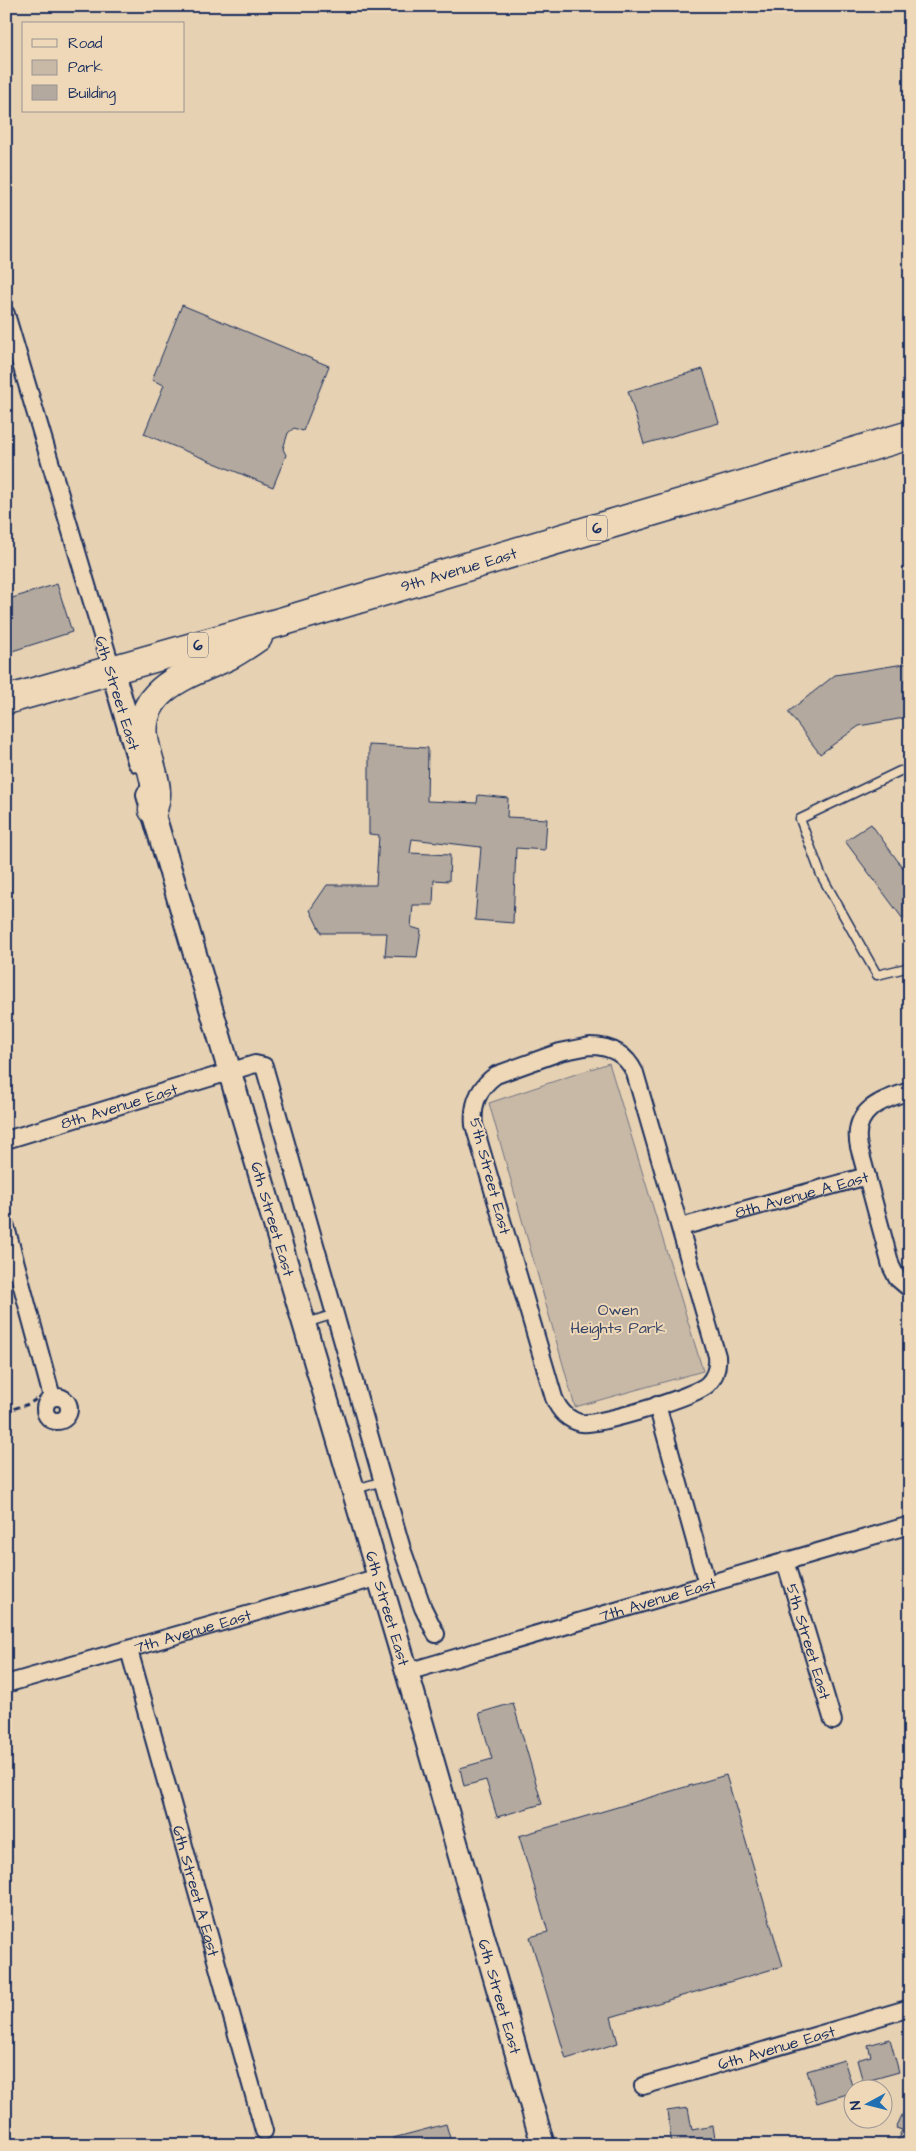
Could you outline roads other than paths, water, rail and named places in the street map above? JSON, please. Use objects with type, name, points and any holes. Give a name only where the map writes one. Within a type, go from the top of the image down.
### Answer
[{"type":"highway","name":"9th Avenue East","points":[[6,700],[910,435]]},
{"type":"highway","points":[[153,810],[156,794],[144,736],[146,715],[154,700],[170,682],[201,666],[229,656],[284,620]]},
{"type":"main road","name":"6th Street East","points":[[112,669],[407,1672],[543,2145]]},
{"type":"street","name":"6th Street East","points":[[6,314],[112,669]]},
{"type":"street","name":"5th Street East","points":[[597,1046],[618,1052],[630,1065],[634,1073],[681,1227],[717,1356],[717,1364],[712,1380],[700,1390],[598,1422],[587,1423],[569,1418],[557,1404],[474,1125],[474,1106],[482,1088],[496,1074],[560,1052],[597,1046]]},
{"type":"street","name":"6th Street East","points":[[230,1072],[255,1064],[264,1066],[412,1579],[436,1634]]},
{"type":"street","name":"8th Avenue East","points":[[6,1140],[230,1072]]},
{"type":"street","name":"8th Avenue A East","points":[[681,1227],[867,1176],[857,1141],[858,1127],[863,1115],[869,1108],[888,1098],[910,1091]]},
{"type":"street","points":[[867,1176],[891,1266],[897,1278],[910,1289]]},
{"type":"street","points":[[6,1227],[47,1396]]},
{"type":"street","points":[[657,1405],[707,1584]]},
{"type":"street","name":"7th Avenue East","points":[[407,1672],[910,1526]]},
{"type":"street","name":"5th Street East","points":[[785,1561],[833,1722]]},
{"type":"street","name":"7th Avenue East","points":[[6,1684],[379,1577]]},
{"type":"street","name":"6th Street A East","points":[[129,1650],[264,2131]]},
{"type":"street","name":"6th Avenue East","points":[[643,2086],[910,2008]]},
{"type":"lane","points":[[900,771],[800,819],[820,875],[877,975],[910,967]]},
{"type":"lane","points":[[304,1323],[335,1314]]},
{"type":"lane","points":[[353,1490],[383,1481]]},
{"type":"park label","name":"Owen Heights Park","points":[[618,1318]]}]
